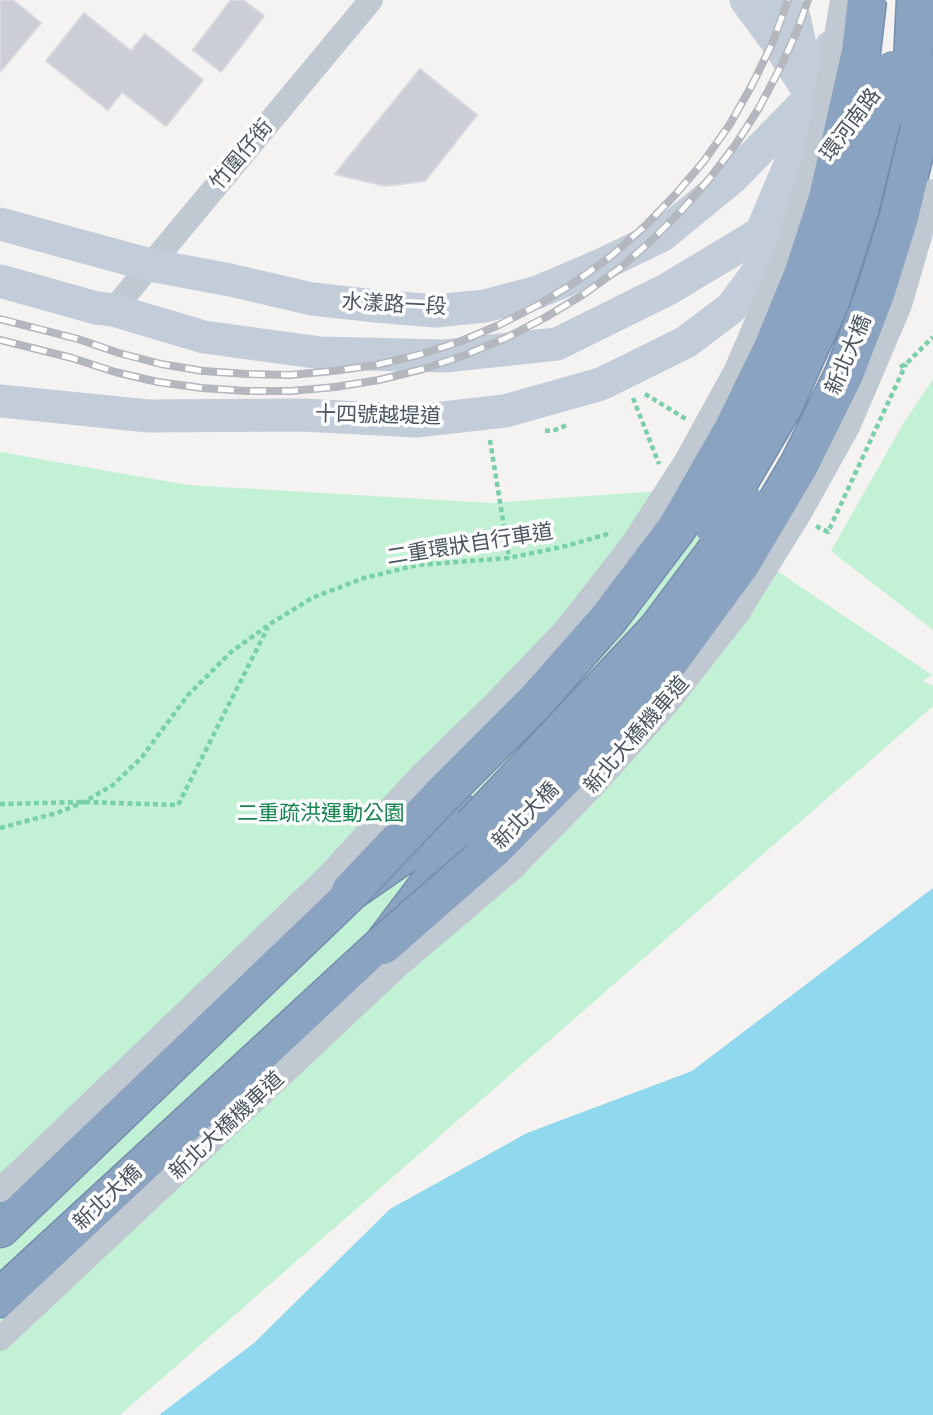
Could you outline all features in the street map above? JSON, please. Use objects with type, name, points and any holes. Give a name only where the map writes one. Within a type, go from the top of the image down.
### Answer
[{"type":"highway","points":[[0,1228],[351,891],[536,701],[608,618],[677,528],[733,430],[773,348],[803,275],[828,198],[861,52],[867,0]]},
{"type":"highway","points":[[351,891],[462,814],[646,618],[717,519],[783,406],[829,304],[859,210],[913,0]]},
{"type":"highway","points":[[383,946],[472,827],[658,629],[735,526],[800,414],[846,308],[887,180],[913,63],[913,0]]},
{"type":"highway","name":"新北大橋","points":[[0,1298],[383,946],[494,848],[590,750],[667,664],[741,563],[799,465],[844,374],[875,294],[899,217],[933,74]]},
{"type":"street","name":"竹圍仔街","points":[[113,310],[371,0]]},
{"type":"street","points":[[746,0],[812,96]]},
{"type":"street","points":[[781,0],[794,17],[812,96]]},
{"type":"street","points":[[0,1190],[330,874],[423,774],[566,629],[633,543],[686,461],[736,370],[786,253],[817,150],[842,0]]},
{"type":"street","points":[[0,281],[204,337],[321,353],[445,356],[557,344],[668,289],[761,233],[789,167],[812,96],[849,0]]},
{"type":"street","name":"環河南路","points":[[761,233],[808,181],[889,74],[913,0]]},
{"type":"street","name":"水漾路一段","points":[[0,224],[150,265],[325,301],[435,311],[485,306],[538,292],[662,236],[732,178],[812,96]]},
{"type":"street","name":"新北大橋機車道","points":[[0,1339],[400,964],[512,869],[597,782],[666,705],[737,613],[800,513],[848,426],[900,305],[933,191]]},
{"type":"street","name":"十四號越堤道","points":[[0,401],[148,416],[303,415],[416,421],[505,411],[601,384],[686,342],[731,309],[760,269],[761,233]]},
{"type":"path","points":[[895,371],[933,337]]},
{"type":"path","points":[[808,523],[828,532],[906,363]]},
{"type":"path","points":[[645,394],[688,420]]},
{"type":"path","points":[[633,398],[661,471]]},
{"type":"path","points":[[490,440],[509,558]]},
{"type":"path","name":"二重環狀自行車道","points":[[0,828],[58,813],[113,785],[142,757],[188,695],[231,652],[312,598],[364,578],[418,565],[509,558],[618,531]]},
{"type":"path","points":[[0,804],[84,802],[178,805],[270,624]]},
{"type":"green space","points":[[933,379],[933,630],[831,551],[903,424]]},
{"type":"green space","name":"二重疏洪運動公園","points":[[0,452],[188,485],[490,503],[658,491],[932,675],[923,681],[933,686],[933,706],[120,1415],[0,1415]]},
{"type":"water","points":[[933,888],[933,1415],[159,1415],[254,1343],[390,1209],[527,1133],[692,1071]]},
{"type":"building","points":[[0,0],[13,0],[41,23],[0,72]]},
{"type":"building","points":[[231,0],[243,0],[264,16],[221,72],[193,50]]},
{"type":"building","points":[[84,13],[131,51],[145,34],[203,80],[166,126],[122,92],[108,110],[46,61]]},
{"type":"building","points":[[420,69],[477,115],[425,181],[385,186],[335,174]]},
{"type":"railway","points":[[0,319],[161,364],[203,371],[247,374],[290,375],[376,365],[459,342],[538,305],[575,282],[610,257],[675,195],[704,161],[730,124],[772,44],[788,0]]},
{"type":"railway","points":[[0,340],[158,382],[202,388],[291,391],[379,380],[423,369],[506,338],[584,294],[620,268],[682,210],[736,144],[759,108],[797,31],[808,0]]}]
